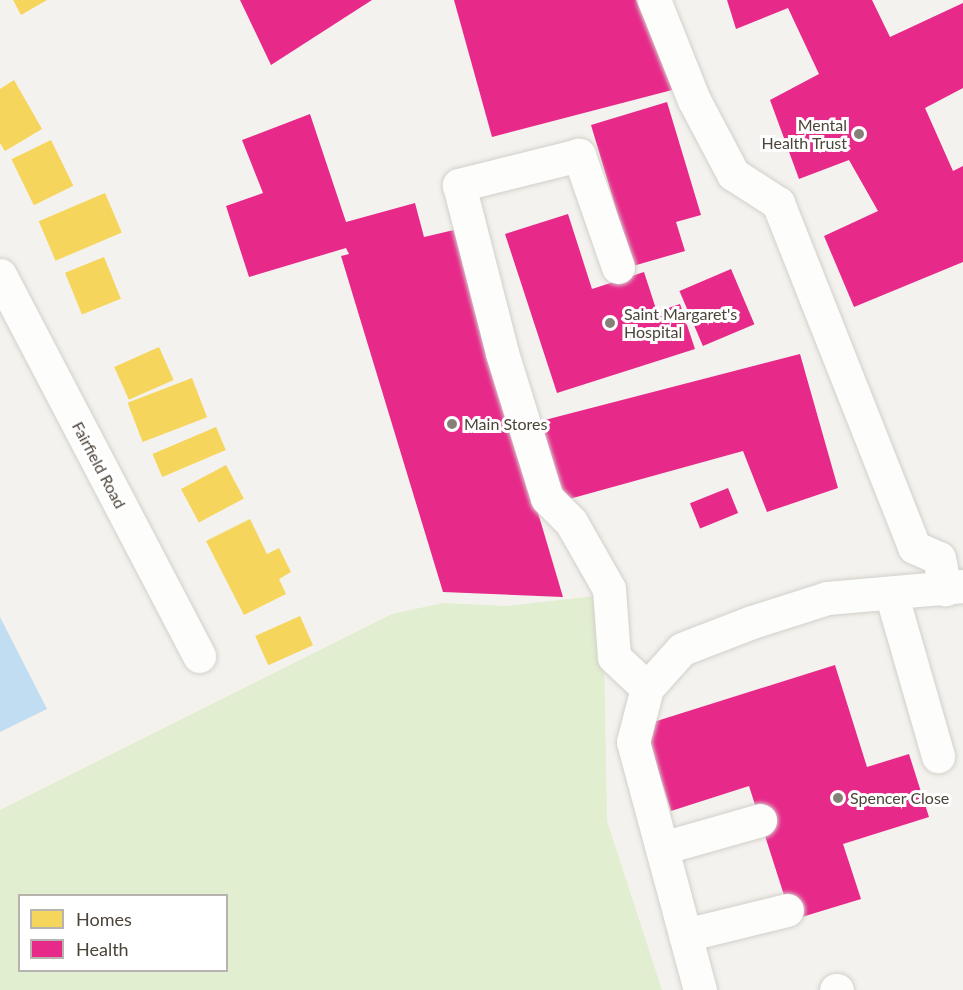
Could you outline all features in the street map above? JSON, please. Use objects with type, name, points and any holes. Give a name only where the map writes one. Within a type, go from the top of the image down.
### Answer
[{"type":"street","points":[[654,0],[694,100],[733,174],[778,203],[914,548],[939,558],[954,588],[827,598],[682,649],[647,688],[633,742],[700,990]]},
{"type":"street","points":[[618,267],[579,155],[459,185],[502,353],[547,498],[571,522],[609,589],[614,657],[647,688]]},
{"type":"street","name":"Fairfield Road","points":[[0,275],[199,656]]},
{"type":"street","points":[[891,593],[938,756]]},
{"type":"street","points":[[662,848],[760,820]]},
{"type":"street","points":[[685,935],[787,910]]},
{"type":"green space","points":[[603,595],[607,821],[662,990],[0,990],[0,810],[392,614],[443,603],[508,606]]},
{"type":"water","points":[[0,617],[47,709],[0,732]]},
{"type":"building: Homes","points":[[13,0],[47,0],[21,15]]},
{"type":"building: Homes","points":[[14,80],[42,129],[5,151],[0,143],[0,89]]},
{"type":"building: Homes","points":[[51,140],[73,186],[34,205],[11,159]]},
{"type":"building: Homes","points":[[105,193],[122,233],[56,261],[39,221]]},
{"type":"building: Homes","points":[[104,257],[121,299],[82,314],[65,273]]},
{"type":"building: Homes","points":[[159,347],[174,380],[129,400],[114,367]]},
{"type":"building: Homes","points":[[192,378],[207,417],[143,442],[128,403]]},
{"type":"building: Homes","points":[[216,427],[226,450],[162,477],[152,454]]},
{"type":"building: Homes","points":[[226,465],[244,499],[199,522],[181,489]]},
{"type":"building: Homes","points":[[250,519],[267,554],[279,548],[291,572],[279,579],[286,594],[244,615],[206,541]]},
{"type":"building: Homes","points":[[300,616],[313,645],[268,665],[255,636]]},
{"type":"building: Health","points":[[240,0],[372,0],[271,65]]},
{"type":"building: Health","points":[[454,0],[636,0],[676,89],[492,137]]},
{"type":"building: Health","name":"Mental Health Trust","points":[[727,0],[872,0],[890,37],[963,3],[963,88],[925,108],[953,171],[963,166],[963,262],[854,307],[824,236],[878,211],[849,160],[799,179],[770,100],[819,74],[788,8],[736,29]]},
{"type":"building: Health","points":[[667,102],[701,215],[676,222],[685,251],[633,266],[591,125]]},
{"type":"building: Health","name":"Main Stores","points":[[310,114],[346,222],[415,203],[424,237],[454,230],[563,597],[443,592],[341,256],[349,254],[346,248],[249,277],[226,206],[263,193],[242,140]]},
{"type":"building: Health","points":[[568,214],[592,289],[644,272],[657,312],[680,304],[695,349],[557,393],[505,234]]},
{"type":"building: Health","points":[[731,269],[754,324],[703,346],[679,291]]},
{"type":"building: Health","points":[[800,354],[838,488],[767,512],[743,451],[562,501],[537,422]]},
{"type":"building: Health","points":[[728,488],[738,513],[700,528],[690,503]]},
{"type":"building: Health","name":"Spencer Close","points":[[835,665],[867,767],[909,754],[929,817],[843,844],[861,899],[792,920],[749,786],[671,811],[644,725]]},
{"type":"place","name":"Mental Health Trust","points":[[859,134]]},
{"type":"place","name":"Saint Margaret's Hospital","points":[[610,323]]},
{"type":"place","name":"Main Stores","points":[[452,424]]},
{"type":"place","name":"Spencer Close","points":[[838,798]]}]
